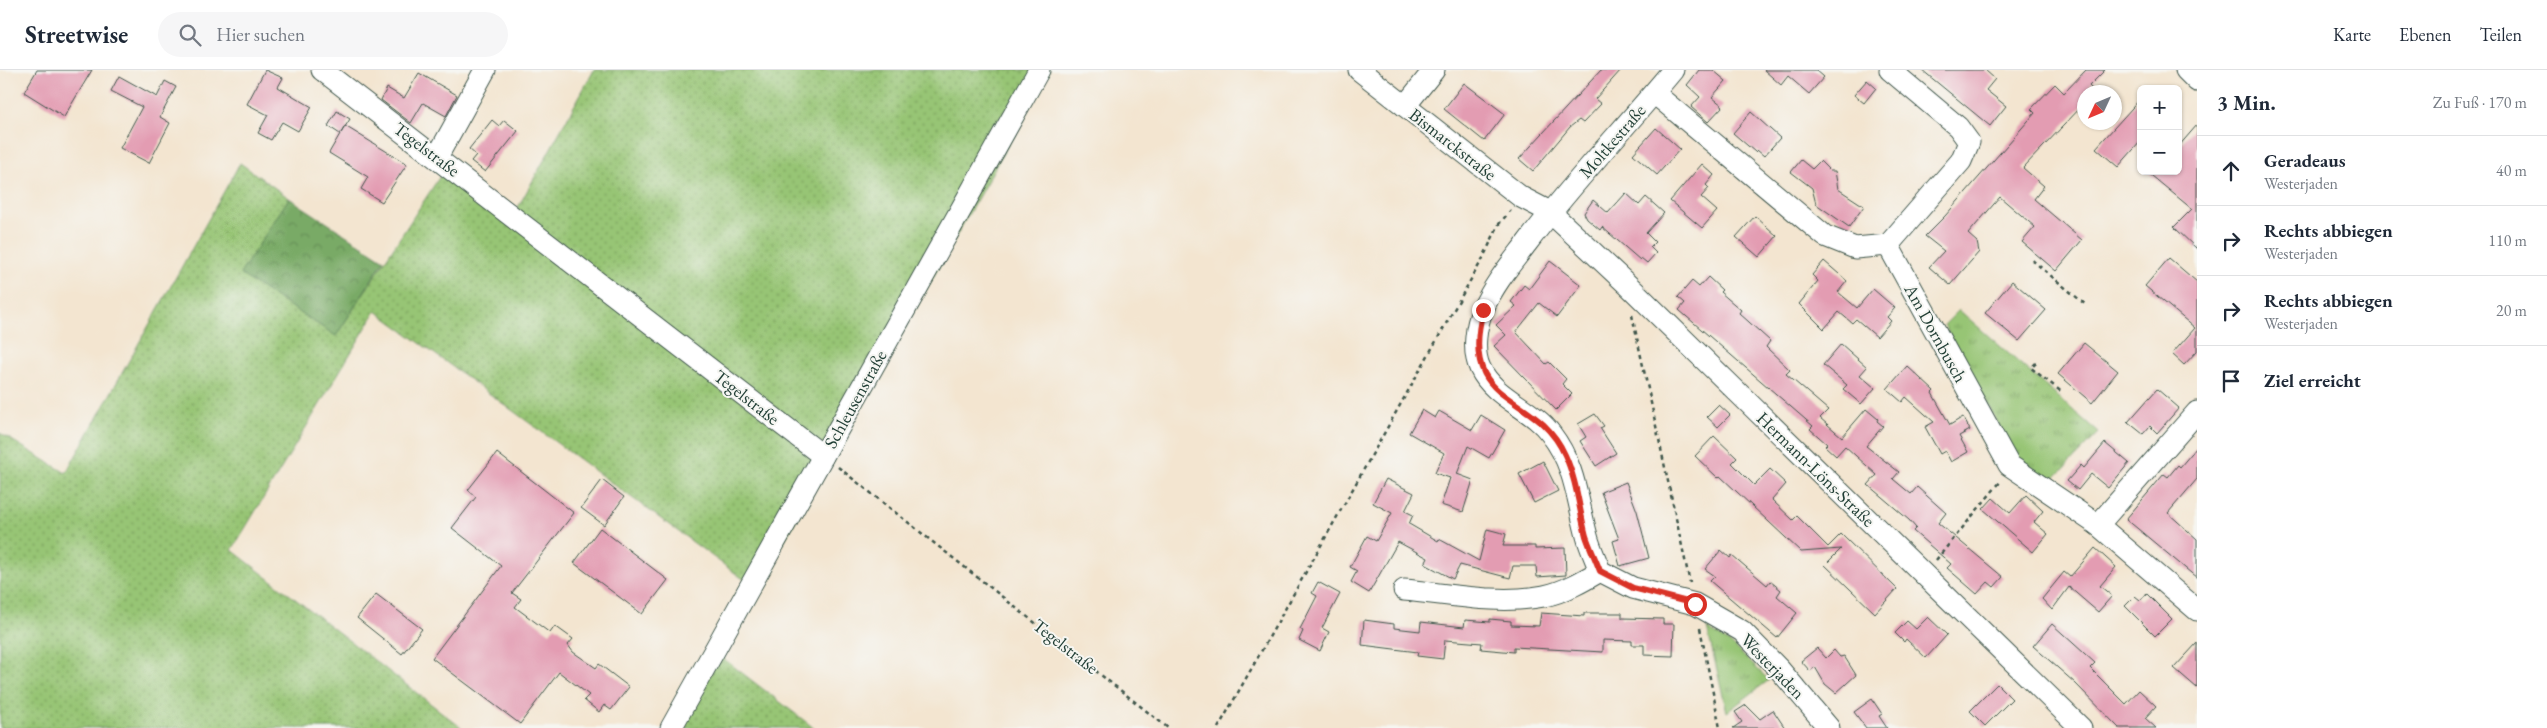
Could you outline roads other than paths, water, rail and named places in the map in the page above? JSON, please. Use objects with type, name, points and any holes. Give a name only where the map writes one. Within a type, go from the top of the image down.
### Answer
[{"type":"street","name":"Tegelstraße","points":[[322,70],[823,456]]},
{"type":"street","points":[[437,157],[485,70]]},
{"type":"street","name":"Schleusenstraße","points":[[671,728],[1039,70]]},
{"type":"street","name":"Bismarckstraße","points":[[1359,70],[1521,197],[1550,212]]},
{"type":"street","points":[[1405,106],[1434,70]]},
{"type":"street","name":"Moltkestraße","points":[[1550,212],[1673,70]]},
{"type":"street","points":[[1654,93],[1825,236],[1855,248],[1888,245],[1961,161],[1969,142],[1958,127],[1890,70]]},
{"type":"street","points":[[2186,70],[2197,81]]},
{"type":"street","points":[[1404,590],[1499,599],[1544,596],[1574,586],[1600,571],[1587,537],[1574,475],[1565,453],[1550,432],[1491,384],[1480,367],[1476,352],[1477,333],[1483,310],[1492,293],[1550,212]]},
{"type":"street","name":"Hermann-Löns-Straße","points":[[1550,212],[1629,286],[2081,728]]},
{"type":"street","name":"Am Dornbusch","points":[[1888,245],[2009,464],[2098,525],[2197,610]]},
{"type":"street","points":[[2098,525],[2197,412]]},
{"type":"street","name":"Westerjaden","points":[[1600,571],[1633,588],[1695,604],[1742,632],[1779,669],[1829,728]]}]
